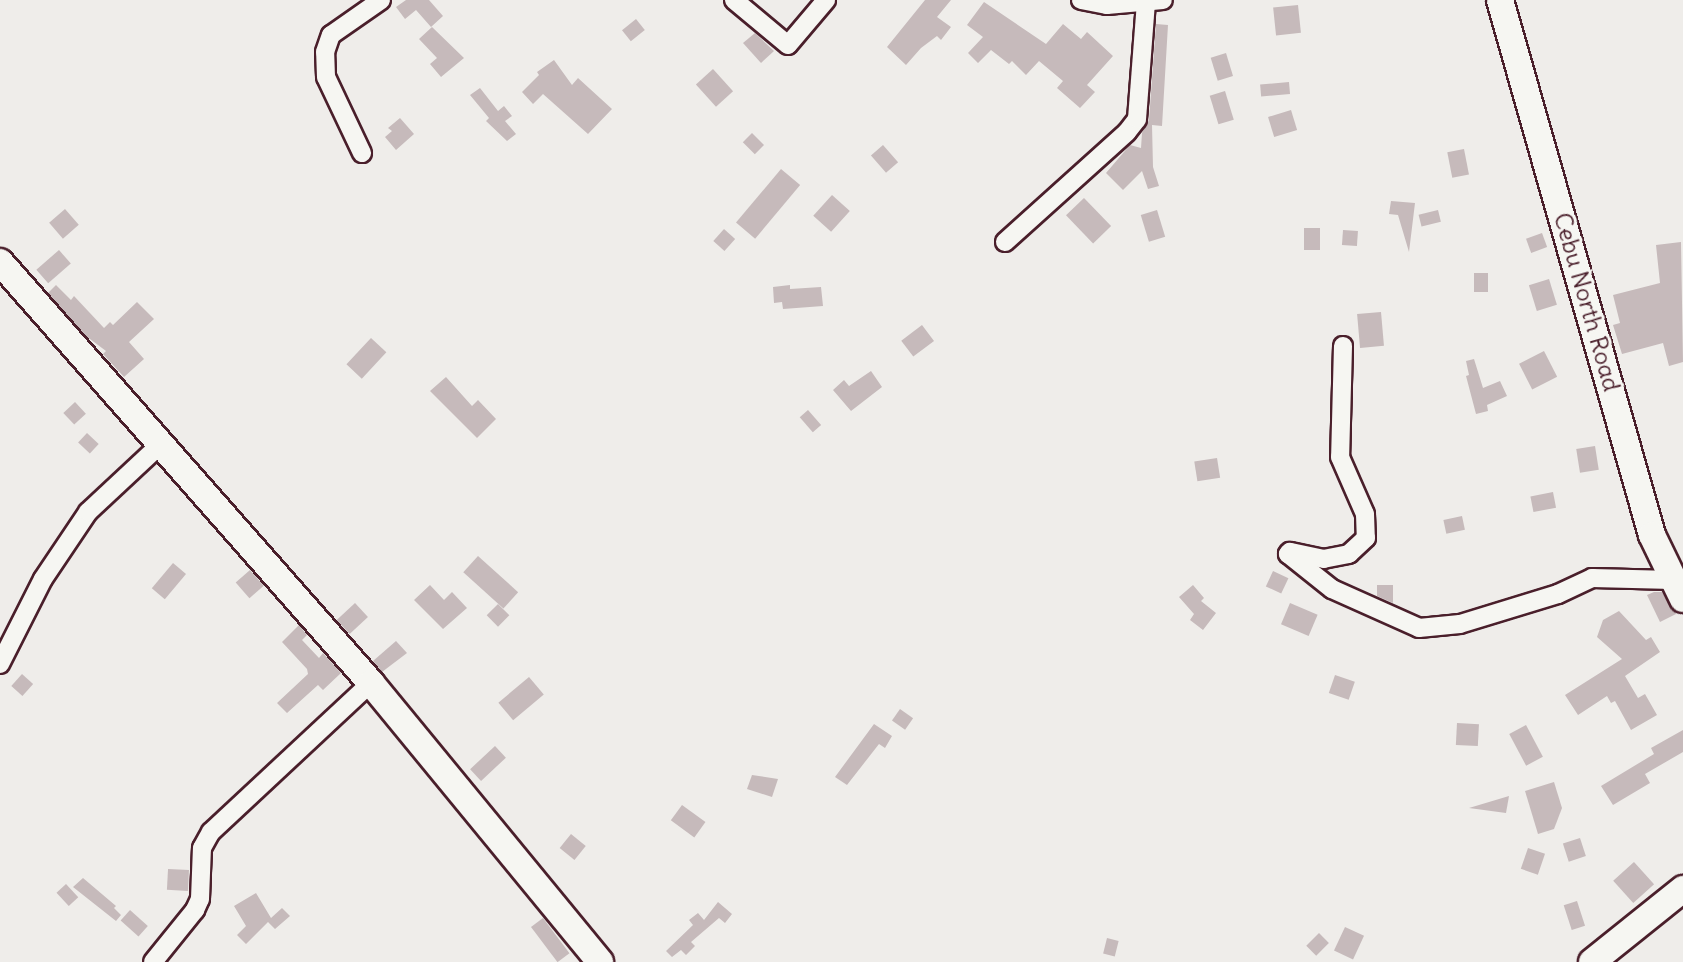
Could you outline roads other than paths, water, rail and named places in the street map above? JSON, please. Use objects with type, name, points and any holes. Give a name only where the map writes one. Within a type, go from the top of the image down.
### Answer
[{"type":"street","points":[[362,153],[326,77],[325,52],[331,35],[381,0]]},
{"type":"street","points":[[734,0],[788,45],[826,0]]},
{"type":"street","points":[[1005,242],[1127,132],[1137,119],[1154,1],[1107,5],[1081,0]]},
{"type":"street","name":"Cebu North Road","points":[[1500,0],[1652,535],[1678,590]]},
{"type":"street","points":[[0,262],[371,683],[600,962]]},
{"type":"street","points":[[1343,346],[1340,457],[1365,514],[1366,538],[1349,554],[1324,559],[1288,554],[1321,581],[1419,628],[1460,624],[1558,594],[1592,578],[1678,590]]},
{"type":"street","points":[[0,664],[43,579],[88,512],[161,444]]},
{"type":"street","points":[[153,962],[195,910],[201,889],[202,848],[211,832],[371,683]]},
{"type":"street","points":[[1592,962],[1683,889]]}]
